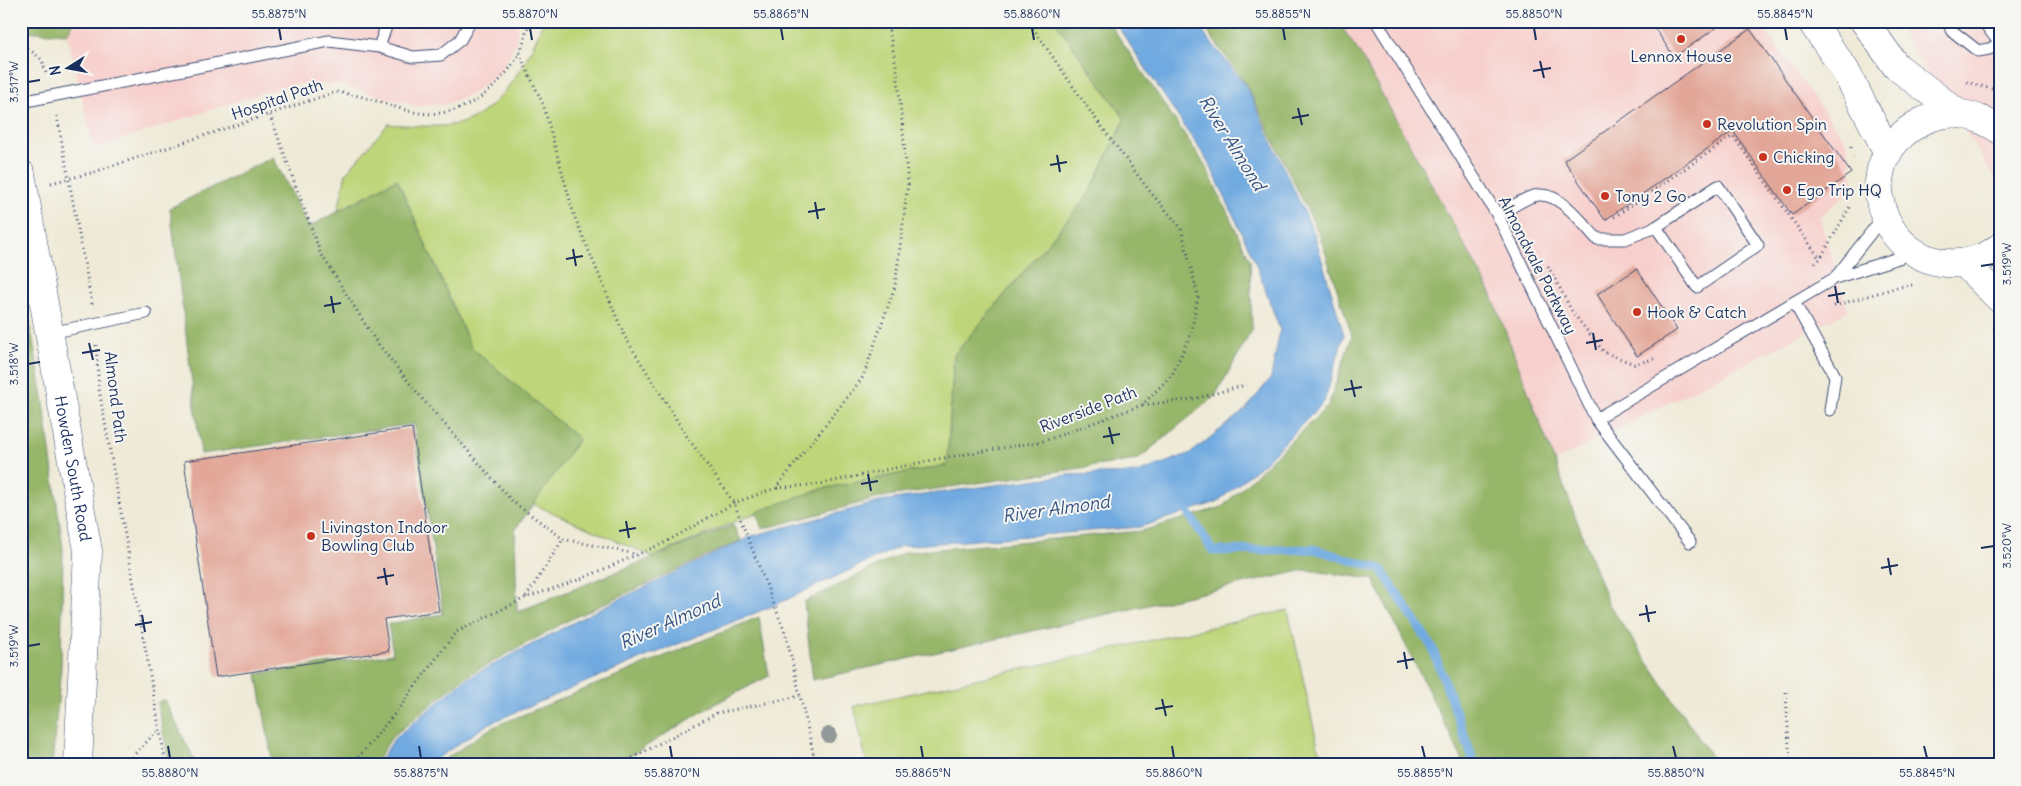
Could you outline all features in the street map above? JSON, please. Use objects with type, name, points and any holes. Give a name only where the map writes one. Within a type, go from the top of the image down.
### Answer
[{"type":"street","points":[[1812,21],[1845,70],[1888,153]]},
{"type":"street","points":[[1864,21],[1896,66],[1959,114]]},
{"type":"street","points":[[2000,130],[1983,120],[1959,114],[1931,117],[1906,131],[1888,153],[1880,173],[1879,195],[1884,216],[1902,243],[1915,253],[1930,260],[1946,264],[1964,263],[1989,255],[2000,247]]},
{"type":"street","name":"Howden South Road","points":[[23,181],[88,551],[78,765]]},
{"type":"street","points":[[1964,263],[1994,310]]},
{"type":"lane","points":[[379,47],[388,21]]},
{"type":"lane","points":[[21,102],[329,41],[379,47],[413,57],[441,55],[460,40],[468,26],[468,21]]},
{"type":"lane","name":"Almondvale Parkway","points":[[1376,21],[1498,216],[1596,419],[1690,542]]},
{"type":"lane","points":[[1949,21],[1951,30],[1978,50],[1989,49],[2000,44],[1982,21]]},
{"type":"lane","points":[[1498,216],[1515,204],[1540,195],[1563,203],[1597,239],[1625,239],[1656,227],[1718,186],[1758,246],[1697,287],[1656,227]]},
{"type":"lane","points":[[1835,278],[1884,216]]},
{"type":"lane","points":[[1596,419],[1835,278],[1915,253]]},
{"type":"lane","points":[[1794,302],[1835,376],[1830,410]]},
{"type":"lane","points":[[50,333],[146,313]]},
{"type":"path","name":"Hospital Path","points":[[23,181],[68,180],[336,92],[373,98],[411,112],[439,113],[464,108],[483,96],[500,80],[519,53],[530,21]]},
{"type":"path","points":[[776,488],[863,377],[895,286],[908,184],[897,70],[887,21]]},
{"type":"path","name":"Riverside Path","points":[[352,765],[396,712],[456,632],[525,598],[581,579],[664,543],[734,503],[776,488],[820,484],[938,459],[1044,441],[1142,405],[1172,374],[1191,333],[1198,296],[1181,228],[1148,189],[1096,119],[1028,21]]},
{"type":"path","name":"Almond Path","points":[[21,42],[42,60],[52,95],[95,323],[99,389],[166,765]]},
{"type":"path","points":[[519,53],[543,104],[576,218],[625,337],[686,436],[734,503],[786,635],[816,765]]},
{"type":"path","points":[[270,115],[320,252],[375,340],[419,395],[512,501],[564,539],[637,554]]},
{"type":"path","points":[[1850,142],[1853,168]]},
{"type":"path","points":[[1820,259],[1852,204]]},
{"type":"path","points":[[1806,323],[1835,305],[1898,286],[1917,284]]},
{"type":"path","points":[[1994,310],[2000,334]]},
{"type":"path","points":[[1142,405],[1194,399],[1246,386]]},
{"type":"path","points":[[525,598],[564,539]]},
{"type":"path","points":[[1786,692],[1790,765]]},
{"type":"path","points":[[619,765],[717,713],[800,696]]},
{"type":"path","points":[[127,765],[159,729]]},
{"type":"shaded area","points":[[76,21],[519,21],[515,44],[500,73],[475,92],[447,104],[417,106],[338,84],[296,84],[261,93],[94,149],[67,34]]},
{"type":"shaded area","points":[[1338,21],[1758,21],[1847,143],[1854,187],[1819,217],[1848,311],[1555,461],[1491,293],[1360,54]]},
{"type":"shaded area","points":[[1894,21],[2000,21],[2000,186]]},
{"type":"green space","points":[[21,21],[75,21],[67,34],[23,31]]},
{"type":"green space","points":[[543,21],[1055,21],[1125,119],[1089,194],[954,355],[947,465],[821,489],[760,511],[653,557],[533,504],[579,439],[471,347],[397,179],[338,211],[346,173],[388,124],[444,126],[461,123],[475,117],[489,107],[512,81],[531,51]]},
{"type":"green space","points":[[1055,21],[1108,21],[1205,165],[1250,260],[1252,330],[1215,396],[1137,460],[887,496],[762,529],[756,512],[821,489],[947,465],[954,355],[1089,194],[1125,119]]},
{"type":"green space","points":[[1200,21],[1338,21],[1360,54],[1491,293],[1608,603],[1717,765],[1465,765],[1373,579],[1305,570],[813,680],[804,602],[905,552],[1142,531],[1222,507],[1328,406],[1352,336],[1320,236],[1247,86]]},
{"type":"green space","points":[[273,157],[309,227],[397,179],[471,347],[579,439],[515,530],[517,612],[733,525],[741,540],[571,619],[465,677],[392,737],[374,765],[273,765],[257,674],[393,654],[388,624],[443,614],[414,424],[201,454],[170,208]]},
{"type":"green space","points":[[21,273],[43,397],[63,549],[61,667],[52,765],[21,765],[21,612],[24,593],[21,548]]},
{"type":"green space","points":[[1288,610],[1322,765],[867,765],[854,706]]},
{"type":"green space","points":[[759,617],[769,676],[713,705],[615,765],[439,765],[491,728]]},
{"type":"green space","points":[[164,699],[197,765],[170,765],[157,703]]},
{"type":"water","name":"River Almond","points":[[1114,21],[1194,21],[1246,86],[1314,233],[1344,335],[1324,402],[1265,462],[1217,502],[1140,527],[901,546],[775,605],[626,665],[488,724],[436,759],[433,765],[377,765],[395,738],[466,679],[597,610],[752,536],[887,500],[1068,475],[1137,473],[1191,453],[1246,409],[1271,378],[1280,330],[1254,259],[1209,163]]},
{"type":"building","name":"Lennox House","points":[[1650,21],[1726,21],[1674,57]]},
{"type":"building","points":[[1750,29],[1851,173],[1792,215],[1733,131],[1605,220],[1564,160]]},
{"type":"building","name":"Hook & Catch","points":[[1637,269],[1677,330],[1637,356],[1597,294]]},
{"type":"building","name":"Livingston Indoor Bowling Club","points":[[412,428],[439,611],[384,619],[389,651],[216,677],[184,461]]},
{"type":"waterway","points":[[1181,502],[1213,551],[1314,549],[1381,569],[1432,647],[1475,765]]},
{"type":"place","name":"Lennox House","points":[[1681,39]]},
{"type":"place","name":"Revolution Spin","points":[[1707,124]]},
{"type":"place","name":"Chicking","points":[[1763,157]]},
{"type":"place","name":"Ego Trip HQ","points":[[1787,190]]},
{"type":"place","name":"Tony 2 Go","points":[[1605,196]]},
{"type":"place","name":"Hook & Catch","points":[[1637,312]]},
{"type":"place","name":"Livingston Indoor Bowling Club","points":[[311,536]]}]
